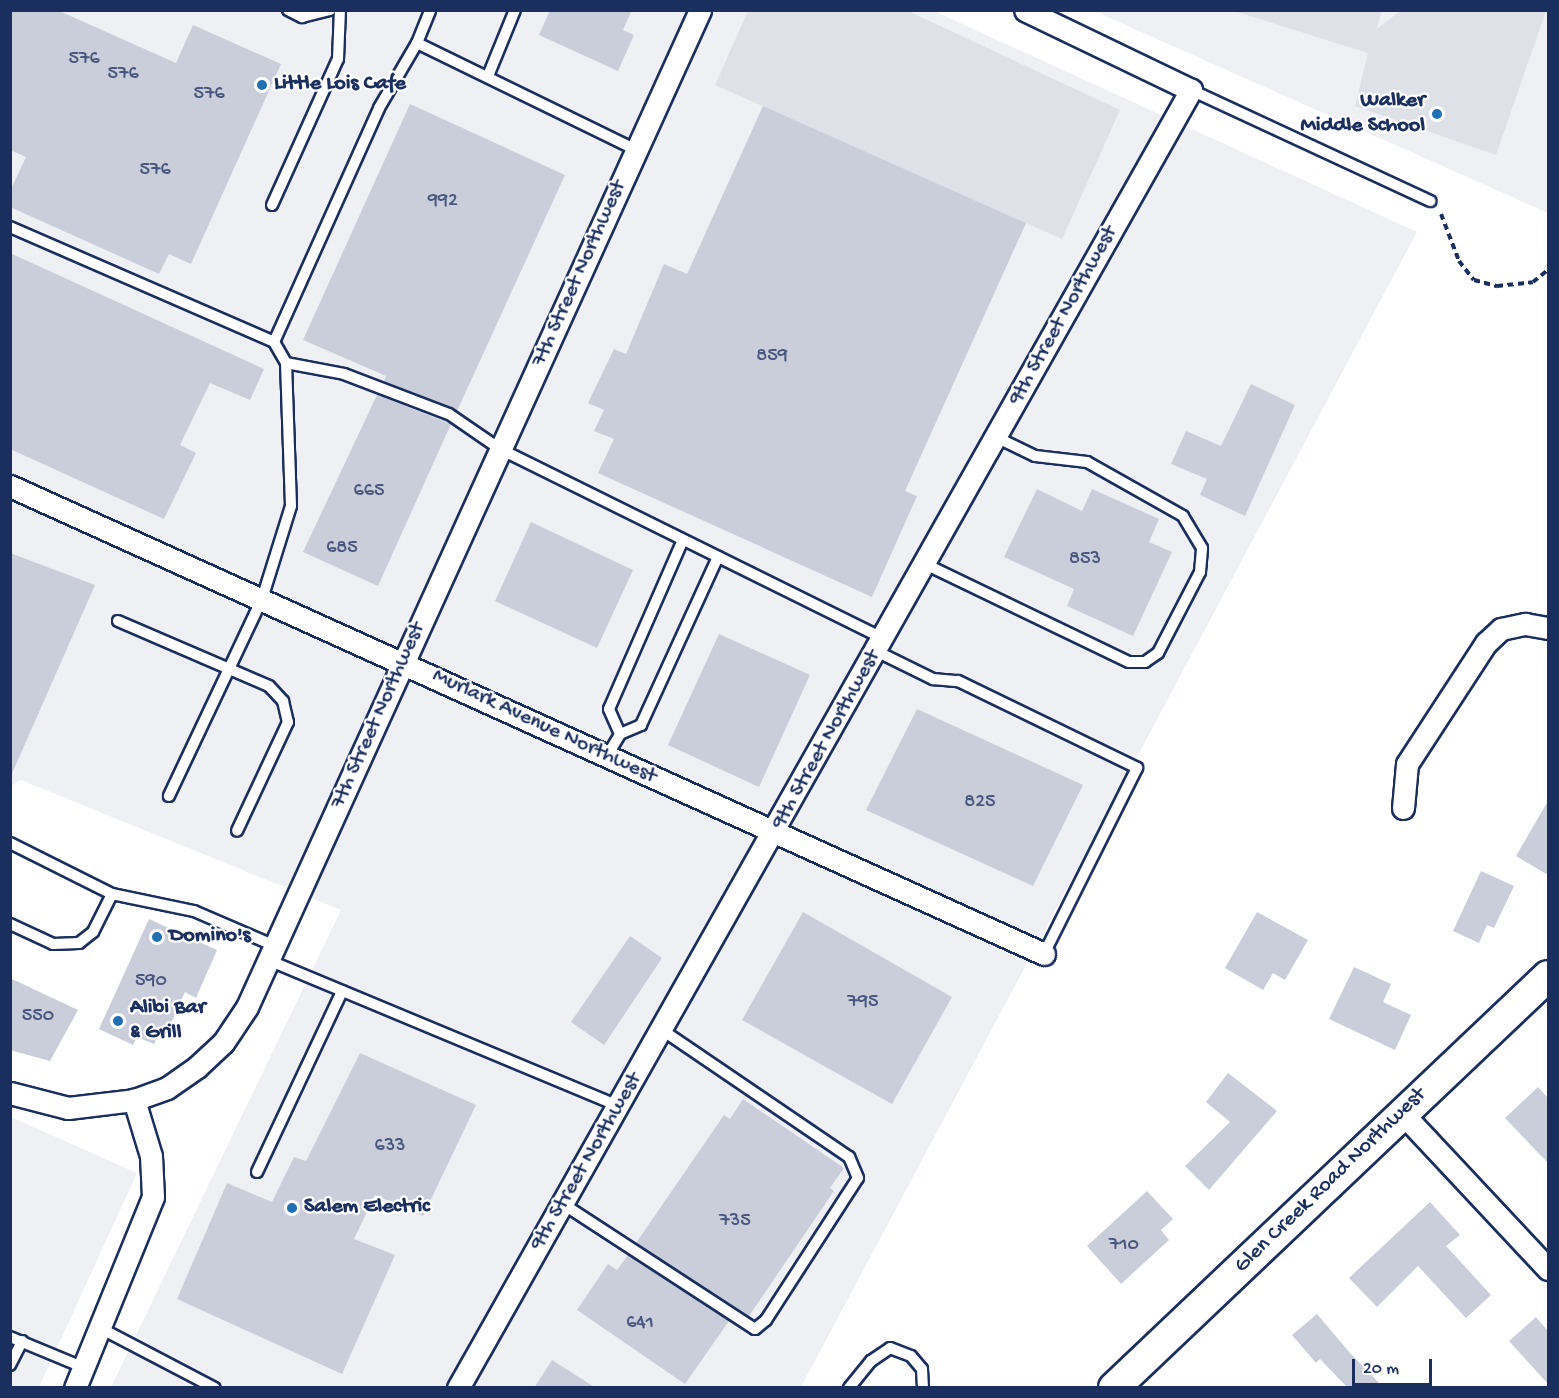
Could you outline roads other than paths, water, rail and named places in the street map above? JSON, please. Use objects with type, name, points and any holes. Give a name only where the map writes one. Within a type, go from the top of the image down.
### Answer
[{"type":"main road","name":"Glen Creek Road Northwest","points":[[1114,1388],[1548,976]]},
{"type":"street","name":"7th Street Northwest","points":[[10,1093],[68,1108],[134,1100],[167,1088],[223,1043],[271,953],[700,10]]},
{"type":"street","points":[[1025,10],[1058,17],[1191,90]]},
{"type":"street","name":"9th Street Northwest","points":[[459,1388],[775,833],[1191,90]]},
{"type":"street","name":"Murlark Avenue Northwest","points":[[10,486],[1044,954]]},
{"type":"street","points":[[1403,808],[1407,764],[1486,643],[1501,629],[1525,624],[1548,627]]},
{"type":"street","points":[[75,1388],[102,1329],[153,1197],[151,1156],[134,1100]]},
{"type":"street","points":[[1402,1113],[1548,1269]]},
{"type":"lane","points":[[288,10],[302,17],[330,10]]},
{"type":"lane","points":[[272,205],[338,59],[340,10]]},
{"type":"lane","points":[[274,342],[379,108],[417,43],[430,10]]},
{"type":"lane","points":[[488,76],[515,10]]},
{"type":"lane","points":[[417,43],[636,150]]},
{"type":"lane","points":[[1191,90],[1430,201]]},
{"type":"lane","points":[[10,227],[274,342],[286,363],[291,506],[262,599],[169,796]]},
{"type":"lane","points":[[286,363],[344,374],[449,414],[500,449],[718,556],[880,645],[933,679],[958,681],[1137,768],[1044,954]]},
{"type":"lane","points":[[925,564],[1129,662],[1145,662],[1158,653],[1200,572],[1202,548],[1183,516],[1087,462],[1035,456],[996,437]]},
{"type":"lane","points":[[620,735],[609,709],[683,540]]},
{"type":"lane","points":[[607,756],[620,735],[641,725],[718,556]]},
{"type":"lane","points":[[118,621],[269,686],[283,701],[288,722],[237,831]]},
{"type":"lane","points":[[10,843],[112,894],[194,911],[342,991],[619,1106]]},
{"type":"lane","points":[[10,924],[53,944],[79,943],[93,932],[112,894]]},
{"type":"lane","points":[[258,1172],[342,991]]},
{"type":"lane","points":[[563,1203],[755,1329],[858,1178],[849,1157],[662,1030]]},
{"type":"lane","points":[[102,1329],[215,1388]]},
{"type":"lane","points":[[10,1337],[84,1368]]},
{"type":"lane","points":[[10,1365],[22,1341]]},
{"type":"lane","points":[[849,1388],[871,1361],[890,1348],[911,1356],[922,1369],[923,1388]]},
{"type":"place","name":"Little Lois Cafe","points":[[262,85]]},
{"type":"place","name":"Walker Middle School","points":[[1437,114]]},
{"type":"place","name":"Domino's","points":[[157,937]]},
{"type":"place","name":"Alibi Bar & Grill","points":[[118,1021]]},
{"type":"place","name":"Salem Electric","points":[[292,1208]]}]
